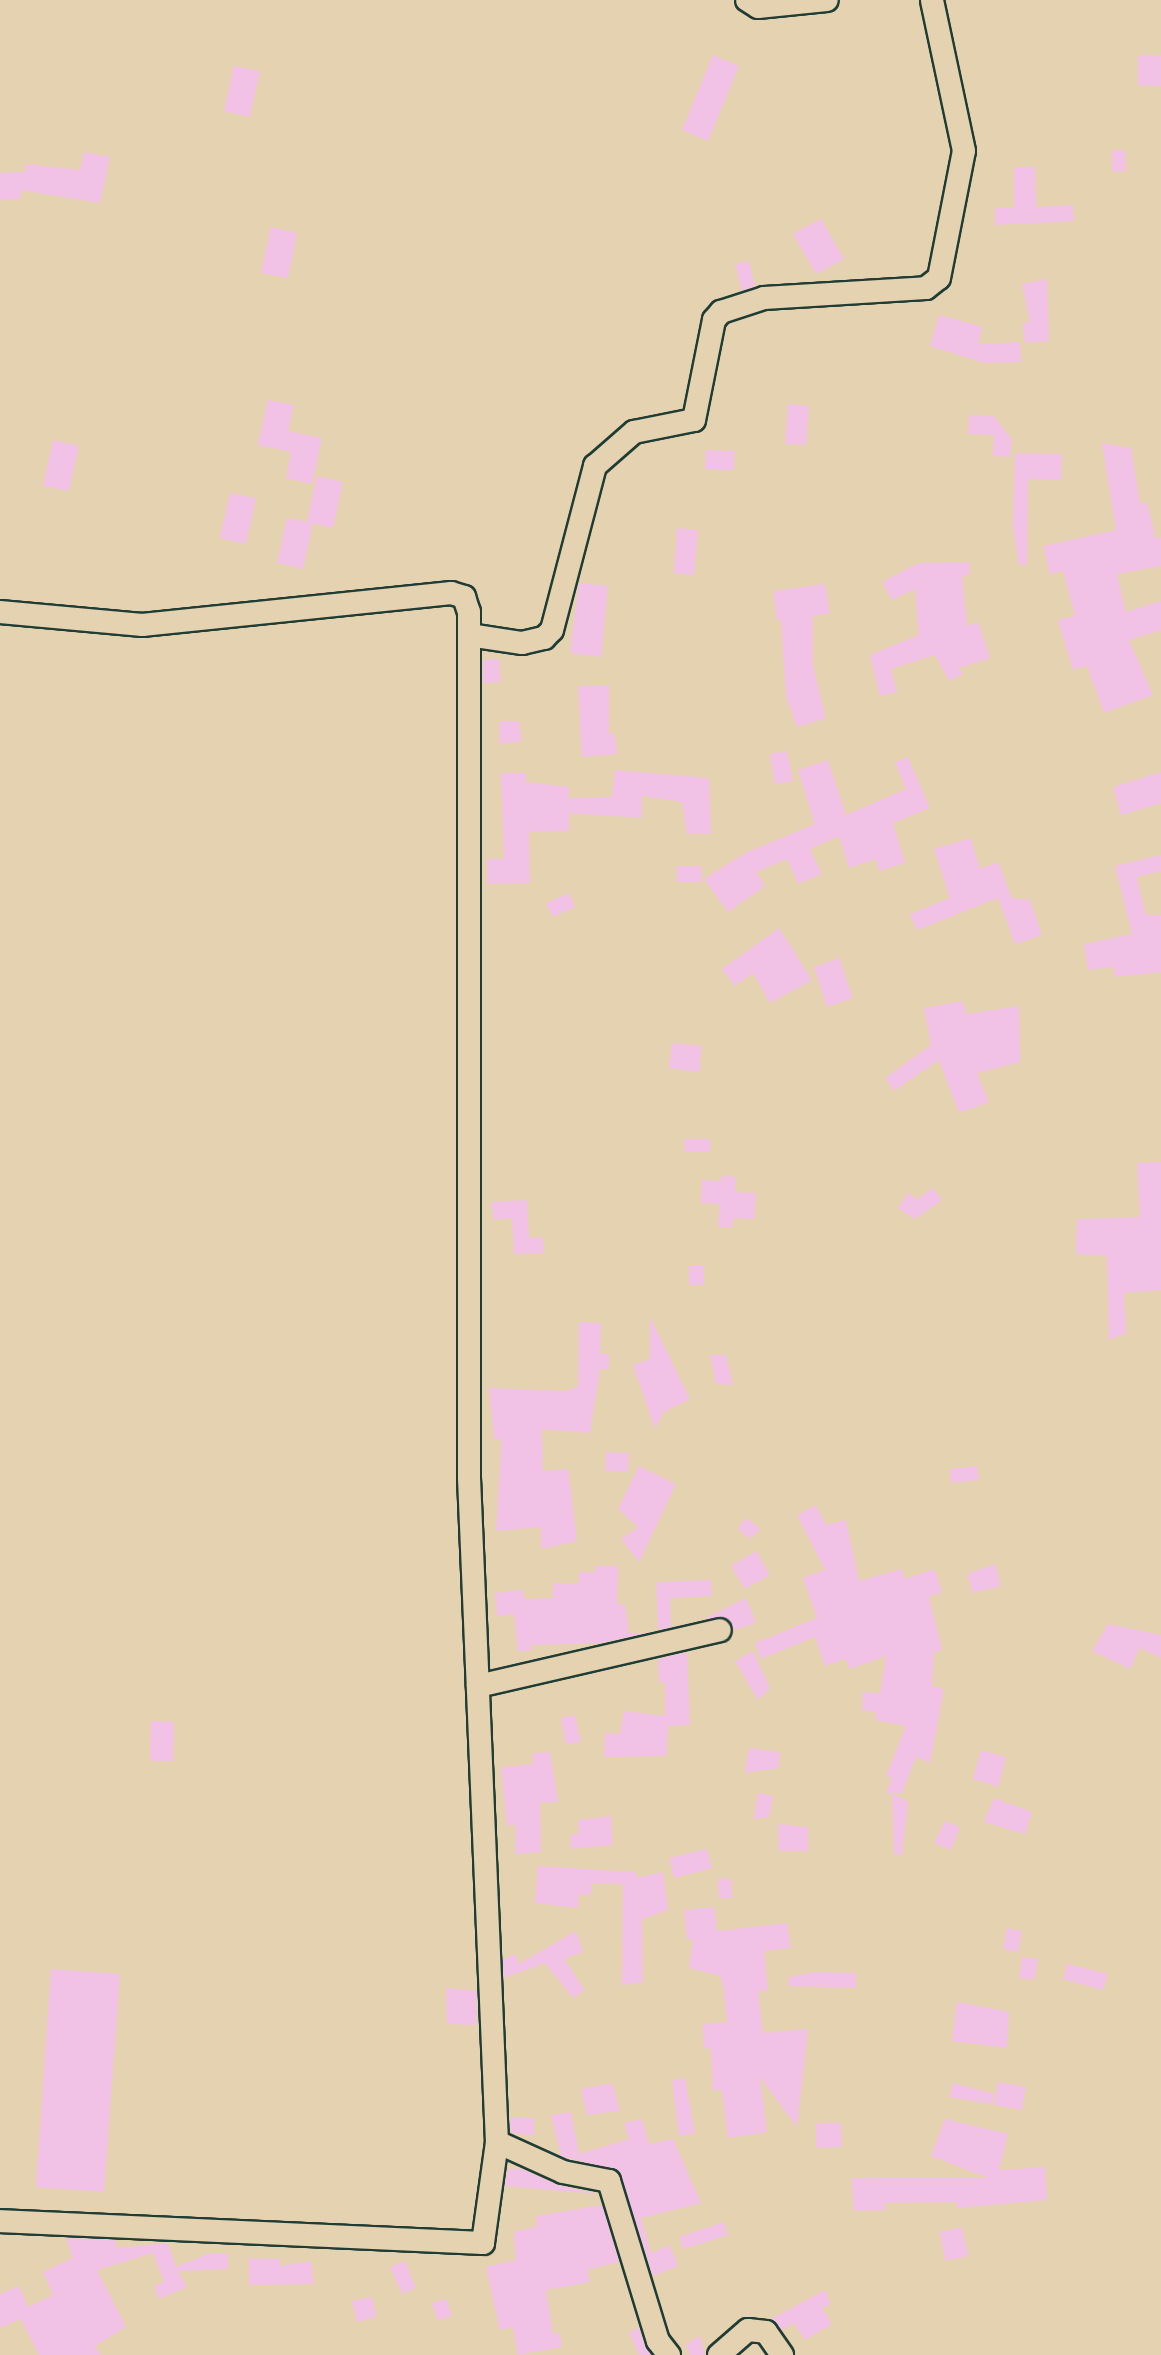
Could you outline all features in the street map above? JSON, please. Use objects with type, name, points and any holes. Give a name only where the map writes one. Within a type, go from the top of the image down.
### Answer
[{"type":"street","points":[[747,0],[758,7],[827,0]]},
{"type":"street","points":[[469,635],[522,643],[544,638],[552,630],[595,466],[634,432],[694,420],[699,414],[714,320],[721,312],[764,298],[926,288],[939,278],[964,151],[932,0]]},
{"type":"street","points":[[0,612],[142,625],[451,593],[464,597],[469,635],[469,1478],[497,2142],[483,2243],[0,2221]]},
{"type":"street","points":[[478,1686],[720,1630]]},
{"type":"street","points":[[497,2142],[563,2172],[609,2181],[658,2341],[669,2355]]},
{"type":"street","points":[[719,2355],[748,2330],[766,2332],[782,2355]]},
{"type":"building","points":[[713,55],[739,66],[708,141],[682,130]]},
{"type":"building","points":[[1138,55],[1161,55],[1161,86],[1138,85]]},
{"type":"building","points":[[234,66],[260,71],[250,117],[224,111]]},
{"type":"building","points":[[1112,150],[1125,150],[1126,172],[1112,171]]},
{"type":"building","points":[[84,152],[110,157],[100,203],[21,190],[21,199],[0,200],[0,173],[25,172],[26,164],[80,170]]},
{"type":"building","points":[[1014,167],[1035,167],[1036,207],[1073,205],[1074,221],[995,225],[995,208],[1014,208]]},
{"type":"building","points":[[821,219],[844,259],[816,274],[793,234]]},
{"type":"building","points":[[271,227],[297,233],[288,278],[261,273]]},
{"type":"building","points":[[749,261],[755,286],[742,291],[735,264]]},
{"type":"building","points":[[1047,279],[1049,341],[1025,343],[1023,323],[1030,322],[1022,284]]},
{"type":"building","points":[[939,315],[983,327],[978,344],[1020,342],[1021,362],[984,363],[930,346]]},
{"type":"building","points":[[268,400],[294,405],[288,431],[322,438],[312,484],[286,478],[291,452],[258,445]]},
{"type":"building","points":[[788,404],[809,406],[806,445],[785,444]]},
{"type":"building","points":[[969,415],[994,416],[1012,440],[1010,457],[993,456],[994,435],[968,434]]},
{"type":"building","points":[[53,440],[79,446],[69,491],[43,486]]},
{"type":"building","points":[[1102,443],[1131,448],[1140,503],[1147,502],[1156,539],[1161,537],[1161,566],[1117,574],[1126,612],[1161,601],[1161,630],[1129,640],[1153,695],[1104,713],[1087,666],[1073,670],[1058,620],[1075,616],[1063,571],[1050,574],[1043,546],[1116,530]]},
{"type":"building","points":[[706,450],[735,451],[734,470],[705,470]]},
{"type":"building","points":[[1015,453],[1062,454],[1061,480],[1028,479],[1027,565],[1019,565],[1013,526]]},
{"type":"building","points":[[317,476],[343,482],[333,528],[307,522]]},
{"type":"building","points":[[230,493],[256,498],[246,544],[220,538]]},
{"type":"building","points":[[287,518],[313,523],[303,569],[277,563]]},
{"type":"building","points":[[677,528],[698,530],[694,575],[674,573]]},
{"type":"building","points":[[969,562],[970,575],[962,576],[967,626],[978,622],[990,658],[959,668],[963,674],[949,681],[935,655],[891,669],[897,692],[880,696],[870,655],[919,635],[915,589],[892,600],[882,582],[919,563]]},
{"type":"building","points":[[579,583],[608,586],[601,657],[570,653]]},
{"type":"building","points":[[825,584],[830,613],[813,616],[813,666],[826,718],[797,727],[786,696],[781,620],[777,621],[773,591]]},
{"type":"building","points":[[499,659],[501,682],[483,683],[483,660]]},
{"type":"building","points":[[578,686],[609,686],[609,734],[615,734],[617,754],[582,757]]},
{"type":"building","points":[[500,721],[519,721],[522,741],[499,744]]},
{"type":"building","points":[[787,751],[793,781],[775,784],[770,754]]},
{"type":"building","points":[[908,757],[930,808],[893,823],[905,863],[879,871],[876,859],[849,868],[839,836],[810,849],[822,874],[798,884],[787,859],[756,872],[765,886],[728,912],[704,879],[745,853],[815,824],[798,770],[828,760],[846,815],[906,789],[895,762]]},
{"type":"building","points":[[615,770],[709,778],[711,834],[687,834],[682,802],[642,796],[642,818],[569,813],[569,831],[529,832],[530,883],[487,884],[487,859],[504,859],[501,773],[526,773],[526,782],[569,787],[569,798],[612,797]]},
{"type":"building","points":[[1161,772],[1161,803],[1121,815],[1113,787]]},
{"type":"building","points":[[971,838],[980,869],[998,862],[1012,898],[1030,900],[1042,935],[1015,944],[998,898],[917,930],[910,914],[950,898],[934,849]]},
{"type":"building","points":[[1161,855],[1161,871],[1137,877],[1146,915],[1161,915],[1161,972],[1114,977],[1114,967],[1088,970],[1084,944],[1132,934],[1115,866]]},
{"type":"building","points":[[677,866],[701,866],[702,882],[677,882]]},
{"type":"building","points":[[569,893],[575,907],[553,917],[546,903]]},
{"type":"building","points":[[779,928],[812,980],[770,1003],[753,973],[735,986],[722,969]]},
{"type":"building","points":[[839,958],[853,998],[827,1007],[814,967]]},
{"type":"building","points":[[963,1001],[966,1014],[1019,1006],[1020,1062],[977,1073],[989,1102],[959,1113],[939,1060],[894,1091],[885,1078],[931,1045],[924,1008]]},
{"type":"building","points":[[672,1043],[702,1046],[699,1072],[669,1068]]},
{"type":"building","points":[[684,1139],[710,1139],[710,1152],[685,1152]]},
{"type":"building","points":[[1161,1162],[1161,1290],[1124,1293],[1126,1333],[1109,1340],[1107,1256],[1076,1254],[1077,1219],[1140,1217],[1137,1163]]},
{"type":"building","points":[[721,1176],[736,1177],[735,1192],[756,1193],[754,1219],[733,1218],[733,1227],[718,1227],[720,1204],[701,1203],[702,1180],[721,1181]]},
{"type":"building","points":[[933,1188],[942,1200],[915,1219],[898,1208],[908,1193],[917,1199]]},
{"type":"building","points":[[527,1200],[529,1238],[543,1237],[544,1253],[514,1254],[512,1218],[494,1220],[491,1202]]},
{"type":"building","points":[[689,1265],[704,1265],[704,1285],[689,1285]]},
{"type":"building","points":[[650,1317],[690,1399],[664,1412],[655,1429],[633,1365],[650,1359]]},
{"type":"building","points":[[579,1322],[601,1323],[600,1353],[609,1354],[609,1369],[600,1369],[590,1433],[542,1429],[543,1471],[568,1469],[577,1541],[541,1549],[541,1527],[496,1531],[502,1439],[494,1439],[489,1388],[565,1391],[578,1387]]},
{"type":"building","points":[[710,1355],[726,1355],[733,1385],[716,1384]]},
{"type":"building","points":[[606,1452],[629,1453],[628,1472],[605,1471]]},
{"type":"building","points":[[639,1466],[676,1484],[639,1562],[621,1539],[638,1527],[618,1509]]},
{"type":"building","points":[[977,1466],[979,1480],[951,1483],[950,1469]]},
{"type":"building","points":[[816,1505],[826,1525],[846,1520],[859,1581],[902,1569],[905,1579],[934,1569],[942,1592],[929,1597],[942,1650],[934,1652],[932,1686],[944,1689],[930,1763],[916,1757],[902,1793],[886,1793],[892,1778],[886,1776],[906,1726],[875,1720],[876,1712],[862,1710],[863,1692],[880,1693],[886,1656],[849,1669],[846,1659],[825,1666],[815,1637],[761,1659],[755,1643],[817,1618],[803,1578],[825,1570],[797,1515]]},
{"type":"building","points":[[746,1518],[760,1528],[751,1539],[738,1529]]},
{"type":"building","points":[[756,1551],[770,1575],[745,1589],[731,1566]]},
{"type":"building","points":[[995,1564],[1001,1586],[973,1593],[967,1574]]},
{"type":"building","points":[[595,1566],[618,1566],[617,1605],[625,1604],[629,1633],[647,1633],[601,1643],[531,1645],[532,1650],[518,1652],[514,1614],[497,1616],[495,1593],[523,1590],[524,1599],[553,1598],[553,1583],[579,1583],[579,1572],[595,1572]]},
{"type":"building","points":[[711,1580],[712,1596],[670,1598],[671,1627],[658,1630],[656,1582]]},
{"type":"building","points":[[746,1598],[756,1623],[734,1630],[725,1617],[704,1619]]},
{"type":"building","points":[[1108,1624],[1161,1635],[1161,1658],[1140,1648],[1130,1669],[1092,1651]]},
{"type":"building","points":[[753,1651],[770,1688],[758,1700],[735,1661]]},
{"type":"building","points":[[687,1652],[690,1725],[668,1726],[666,1756],[604,1757],[605,1733],[620,1734],[624,1711],[665,1716],[665,1682],[659,1682],[658,1659]]},
{"type":"building","points":[[575,1715],[581,1742],[566,1744],[561,1718]]},
{"type":"building","points":[[151,1721],[174,1722],[173,1761],[150,1761]]},
{"type":"building","points":[[749,1748],[780,1752],[778,1768],[745,1773]]},
{"type":"building","points":[[981,1750],[1006,1757],[998,1787],[973,1779]]},
{"type":"building","points":[[550,1752],[558,1802],[540,1803],[541,1852],[515,1854],[516,1825],[507,1825],[501,1767],[533,1764],[533,1753]]},
{"type":"building","points":[[758,1793],[773,1796],[769,1817],[754,1819]]},
{"type":"building","points":[[892,1793],[908,1802],[902,1855],[894,1854]]},
{"type":"building","points":[[994,1798],[1032,1812],[1025,1834],[984,1822]]},
{"type":"building","points":[[611,1816],[613,1845],[571,1849],[570,1835],[579,1834],[578,1820]]},
{"type":"building","points":[[945,1821],[960,1827],[951,1850],[934,1843]]},
{"type":"building","points":[[778,1824],[808,1827],[808,1851],[779,1851]]},
{"type":"building","points":[[707,1849],[712,1868],[674,1878],[669,1858]]},
{"type":"building","points":[[538,1866],[636,1872],[636,1878],[663,1872],[668,1910],[642,1919],[643,1982],[622,1985],[623,1884],[592,1883],[591,1895],[579,1894],[578,1908],[535,1903]]},
{"type":"building","points":[[731,1878],[732,1898],[719,1898],[718,1879]]},
{"type":"building","points":[[714,1907],[717,1931],[787,1923],[791,1948],[764,1951],[768,1990],[758,1991],[763,2033],[808,2029],[797,2127],[760,2077],[767,2132],[728,2138],[722,2090],[713,2091],[711,2049],[704,2048],[703,2024],[727,2022],[724,1989],[720,1976],[689,1968],[693,1939],[687,1940],[684,1910]]},
{"type":"building","points":[[1007,1928],[1022,1931],[1018,1952],[1003,1949]]},
{"type":"building","points":[[576,1931],[583,1952],[564,1959],[585,1990],[573,1998],[545,1963],[504,1978],[503,1959],[516,1954],[519,1964]]},
{"type":"building","points":[[1022,1957],[1038,1959],[1034,1980],[1019,1978]]},
{"type":"building","points":[[1067,1964],[1108,1974],[1103,1990],[1063,1979]]},
{"type":"building","points":[[51,1969],[120,1974],[104,2192],[36,2187]]},
{"type":"building","points":[[815,1972],[856,1973],[856,1988],[789,1986],[789,1977]]},
{"type":"building","points":[[446,1988],[477,1991],[476,2025],[447,2024]]},
{"type":"building","points":[[957,2002],[1009,2012],[1007,2048],[952,2041]]},
{"type":"building","points":[[685,2078],[695,2133],[679,2136],[672,2080]]},
{"type":"building","points":[[998,2082],[1026,2087],[1022,2110],[994,2105]]},
{"type":"building","points":[[612,2083],[620,2111],[587,2115],[581,2089]]},
{"type":"building","points":[[953,2083],[995,2094],[992,2104],[949,2097]]},
{"type":"building","points":[[571,2112],[579,2154],[629,2139],[624,2123],[642,2119],[649,2144],[673,2139],[701,2203],[641,2218],[651,2253],[670,2245],[678,2266],[653,2276],[619,2171],[561,2156],[551,2115]]},
{"type":"building","points":[[510,2118],[534,2118],[534,2135],[511,2133]]},
{"type":"building","points":[[945,2119],[1008,2134],[999,2170],[1045,2167],[1047,2200],[957,2208],[957,2202],[885,2203],[886,2210],[854,2211],[852,2178],[988,2178],[931,2156]]},
{"type":"building","points":[[816,2123],[841,2123],[842,2147],[816,2148]]},
{"type":"building","points":[[508,2169],[522,2169],[558,2185],[598,2194],[505,2186]]},
{"type":"building","points":[[602,2205],[619,2262],[587,2270],[590,2282],[546,2290],[553,2334],[560,2333],[562,2347],[518,2355],[513,2327],[500,2330],[486,2267],[516,2260],[514,2232],[537,2226],[536,2216]]},
{"type":"building","points":[[724,2222],[728,2235],[683,2249],[679,2237]]},
{"type":"building","points":[[962,2227],[968,2256],[945,2261],[940,2232]]},
{"type":"building","points":[[66,2238],[115,2240],[117,2248],[168,2243],[176,2267],[208,2254],[228,2254],[228,2269],[178,2271],[187,2287],[159,2299],[154,2286],[164,2282],[153,2253],[97,2270],[126,2327],[95,2346],[101,2355],[39,2355],[21,2319],[0,2328],[0,2294],[19,2286],[28,2307],[53,2295],[43,2272],[73,2258]]},
{"type":"building","points":[[249,2258],[280,2259],[280,2266],[311,2261],[314,2284],[249,2285]]},
{"type":"building","points":[[405,2261],[416,2288],[402,2294],[390,2267]]},
{"type":"building","points":[[825,2290],[831,2304],[822,2308],[832,2324],[805,2340],[794,2323],[782,2330],[771,2319]]},
{"type":"building","points":[[372,2297],[376,2317],[357,2322],[352,2301]]},
{"type":"building","points":[[446,2299],[452,2316],[438,2320],[432,2303]]},
{"type":"building","points":[[639,2328],[651,2355],[639,2355],[629,2332]]},
{"type":"building","points":[[700,2336],[705,2355],[690,2355],[686,2344]]}]
